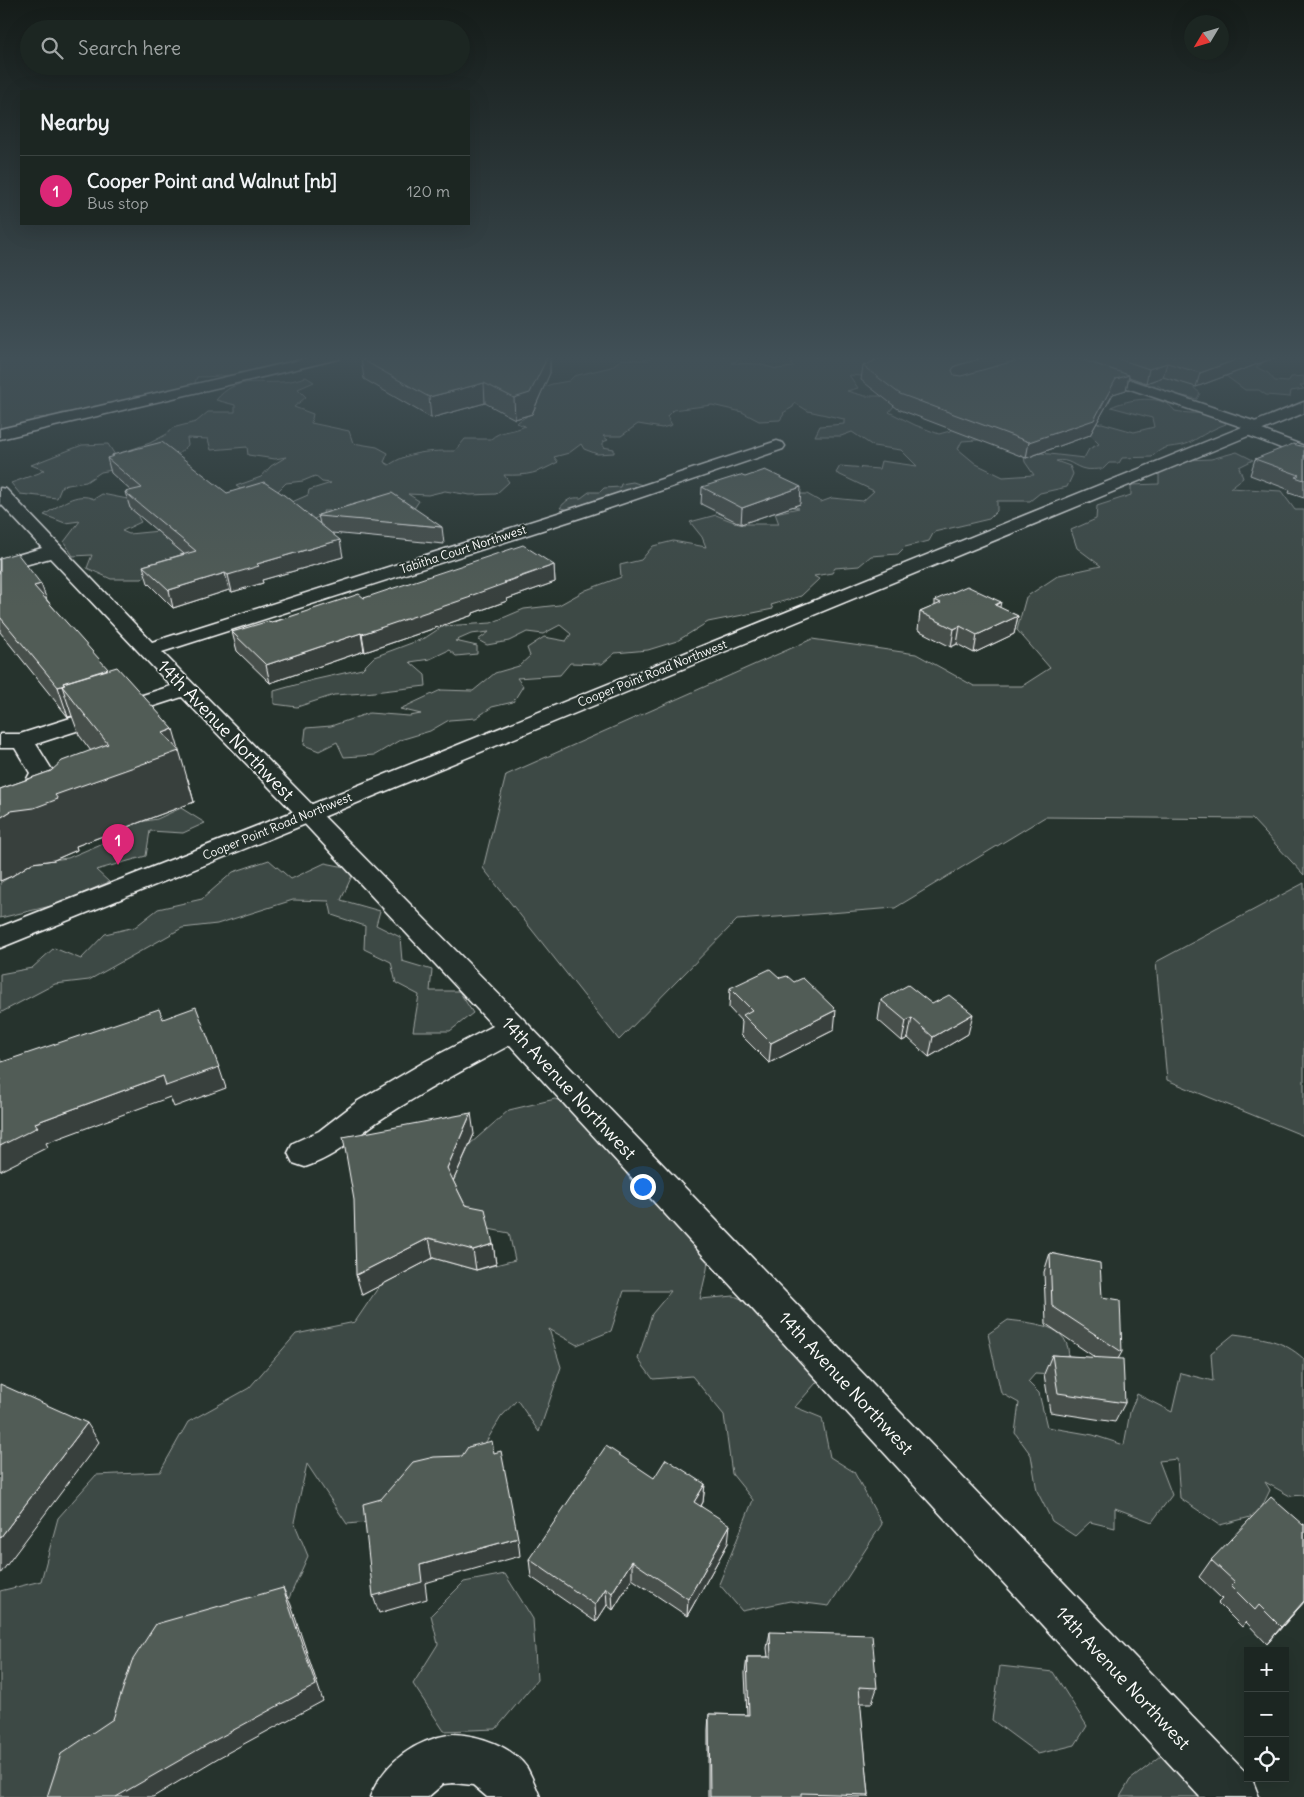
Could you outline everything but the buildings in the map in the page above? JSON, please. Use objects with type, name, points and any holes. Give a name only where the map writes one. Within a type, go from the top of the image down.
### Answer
[{"type":"street","name":"Cooper Point Road Northwest","points":[[0,938],[309,814],[1223,440]]},
{"type":"street","points":[[1278,440],[1304,452]]},
{"type":"street","name":"Tabitha Court Northwest","points":[[148,650],[564,517],[777,446]]},
{"type":"street","name":"14th Avenue Northwest","points":[[0,493],[53,551],[309,814],[514,1029],[1234,1797]]},
{"type":"street","points":[[0,566],[53,551]]},
{"type":"street","points":[[0,810],[29,799],[42,773],[11,741],[185,688]]},
{"type":"street","points":[[305,1152],[331,1140],[370,1110],[437,1069],[514,1029]]},
{"type":"street","points":[[395,1797],[408,1780],[430,1764],[453,1758],[476,1760],[496,1771],[512,1788],[515,1797]]},
{"type":"shaded area","points":[[156,440],[187,440],[188,445],[173,459],[101,472],[86,482],[62,486],[57,498],[20,494],[11,483],[44,470],[31,465],[82,445],[108,444],[115,455]]},
{"type":"shaded area","points":[[208,440],[352,440],[353,443],[377,447],[388,453],[384,462],[389,465],[413,454],[455,451],[464,440],[608,440],[603,442],[603,447],[614,449],[614,453],[597,454],[584,449],[581,444],[569,453],[554,457],[558,462],[544,469],[520,475],[504,475],[509,482],[496,494],[470,495],[445,491],[428,495],[408,494],[419,501],[413,510],[347,505],[336,511],[323,511],[324,515],[311,520],[278,508],[308,495],[309,490],[331,483],[322,482],[315,476],[303,481],[286,483],[275,494],[248,494],[236,486],[261,477],[271,466],[286,457],[275,459],[248,455],[247,447],[211,450]]},
{"type":"shaded area","points":[[864,440],[978,440],[962,441],[958,449],[976,464],[1003,477],[1034,475],[1025,462],[1023,451],[1084,458],[1089,449],[1099,444],[1095,440],[1195,440],[1162,449],[1152,457],[1122,458],[1119,463],[1109,463],[1103,469],[1085,469],[1061,460],[1056,461],[1070,466],[1073,474],[1067,487],[1040,493],[1030,501],[997,501],[997,511],[989,519],[934,532],[929,541],[905,547],[898,554],[871,556],[859,566],[835,568],[832,573],[814,576],[819,579],[801,596],[771,605],[773,609],[708,622],[677,641],[648,650],[615,653],[602,664],[570,663],[560,675],[517,678],[523,686],[513,702],[492,707],[476,718],[449,720],[430,731],[400,740],[375,755],[344,757],[337,742],[319,751],[304,745],[306,728],[331,726],[369,713],[409,716],[421,714],[400,709],[441,690],[473,691],[495,673],[519,666],[530,656],[527,648],[544,637],[566,641],[571,634],[560,625],[543,634],[527,632],[509,641],[487,645],[478,640],[489,632],[471,634],[455,641],[477,646],[477,654],[456,656],[449,650],[430,659],[410,662],[425,675],[426,686],[334,695],[297,707],[274,704],[274,691],[362,669],[374,657],[425,638],[443,626],[491,623],[524,609],[559,605],[586,590],[621,577],[620,565],[641,560],[653,546],[673,541],[706,547],[702,537],[690,522],[716,515],[739,524],[779,524],[775,513],[799,508],[783,505],[780,494],[807,494],[821,502],[832,498],[863,501],[874,491],[836,473],[840,466],[879,469],[881,461],[917,466],[901,450],[873,446]]},
{"type":"shaded area","points":[[1237,452],[1253,460],[1239,467],[1243,478],[1230,488],[1281,491],[1295,510],[1304,510],[1304,875],[1252,819],[1045,817],[895,908],[737,920],[619,1040],[483,868],[506,775],[812,639],[916,654],[974,686],[1022,686],[1050,668],[1017,630],[1026,597],[1059,575],[1101,566],[1077,548],[1071,530],[1096,519],[1097,506],[1131,495],[1131,485],[1159,484],[1159,471],[1186,460],[1211,459]]},
{"type":"shaded area","points":[[633,482],[642,485],[641,489],[605,501],[583,504],[583,509],[570,510],[560,508],[569,500],[581,498],[589,492],[600,492],[604,488],[620,487],[621,484]]},
{"type":"shaded area","points":[[102,494],[153,504],[138,517],[141,522],[122,531],[129,534],[270,520],[154,569],[142,579],[111,579],[87,568],[92,555],[73,556],[64,542],[80,521],[65,523],[44,515],[68,500],[81,497],[94,499]]},
{"type":"shaded area","points":[[181,808],[205,823],[183,833],[150,831],[146,856],[96,870],[109,882],[55,905],[0,918],[0,883],[33,862],[68,858],[101,844],[122,825],[157,819]]},
{"type":"shaded area","points":[[269,860],[291,879],[325,863],[355,869],[341,900],[380,911],[376,925],[400,937],[402,961],[432,970],[430,991],[459,991],[473,1013],[450,1031],[413,1031],[419,995],[396,983],[391,962],[364,949],[365,926],[332,915],[329,901],[293,900],[217,924],[182,928],[89,980],[55,984],[0,1013],[0,974],[32,968],[54,948],[81,959],[105,934],[135,927],[158,909],[202,899],[233,872]]},
{"type":"shaded area","points":[[1304,883],[1304,1136],[1167,1080],[1156,962]]},
{"type":"shaded area","points":[[555,1099],[615,1121],[626,1173],[638,1191],[684,1187],[712,1219],[707,1269],[700,1299],[734,1296],[807,1324],[822,1376],[795,1407],[822,1418],[830,1457],[854,1472],[882,1524],[829,1606],[790,1601],[742,1611],[719,1584],[753,1500],[732,1474],[724,1415],[692,1376],[653,1379],[638,1359],[652,1314],[671,1291],[624,1291],[611,1331],[577,1345],[549,1329],[561,1367],[539,1432],[517,1400],[501,1417],[466,1475],[369,1522],[347,1524],[307,1464],[294,1522],[308,1556],[285,1607],[66,1797],[0,1797],[0,1591],[41,1581],[58,1518],[96,1475],[160,1472],[188,1422],[249,1388],[296,1334],[355,1322],[380,1285],[433,1258],[476,1270],[515,1260],[509,1233],[468,1225],[450,1188],[470,1144],[509,1110]]},
{"type":"shaded area","points":[[1008,1320],[1032,1323],[1053,1329],[1061,1335],[1066,1343],[1069,1354],[1067,1368],[1054,1375],[1035,1374],[1028,1382],[1039,1393],[1047,1427],[1093,1435],[1124,1445],[1130,1412],[1137,1394],[1172,1412],[1181,1373],[1213,1381],[1211,1353],[1234,1334],[1271,1340],[1288,1347],[1304,1359],[1304,1495],[1290,1496],[1265,1482],[1270,1490],[1258,1515],[1220,1525],[1180,1498],[1177,1459],[1159,1461],[1172,1495],[1152,1522],[1115,1508],[1115,1528],[1090,1522],[1075,1536],[1052,1521],[1037,1491],[1031,1455],[1015,1433],[1019,1403],[1001,1393],[988,1334]]},
{"type":"shaded area","points":[[505,1574],[533,1619],[537,1680],[496,1729],[444,1731],[413,1684],[438,1644],[431,1615],[464,1582]]},
{"type":"shaded area","points":[[1000,1666],[1053,1672],[1087,1726],[1075,1745],[1038,1754],[992,1720]]},
{"type":"shaded area","points":[[1161,1756],[1200,1797],[1120,1797],[1130,1780]]},
{"type":"place","name":"Cooper Point and Walnut [nb]","points":[[118,865]]}]
